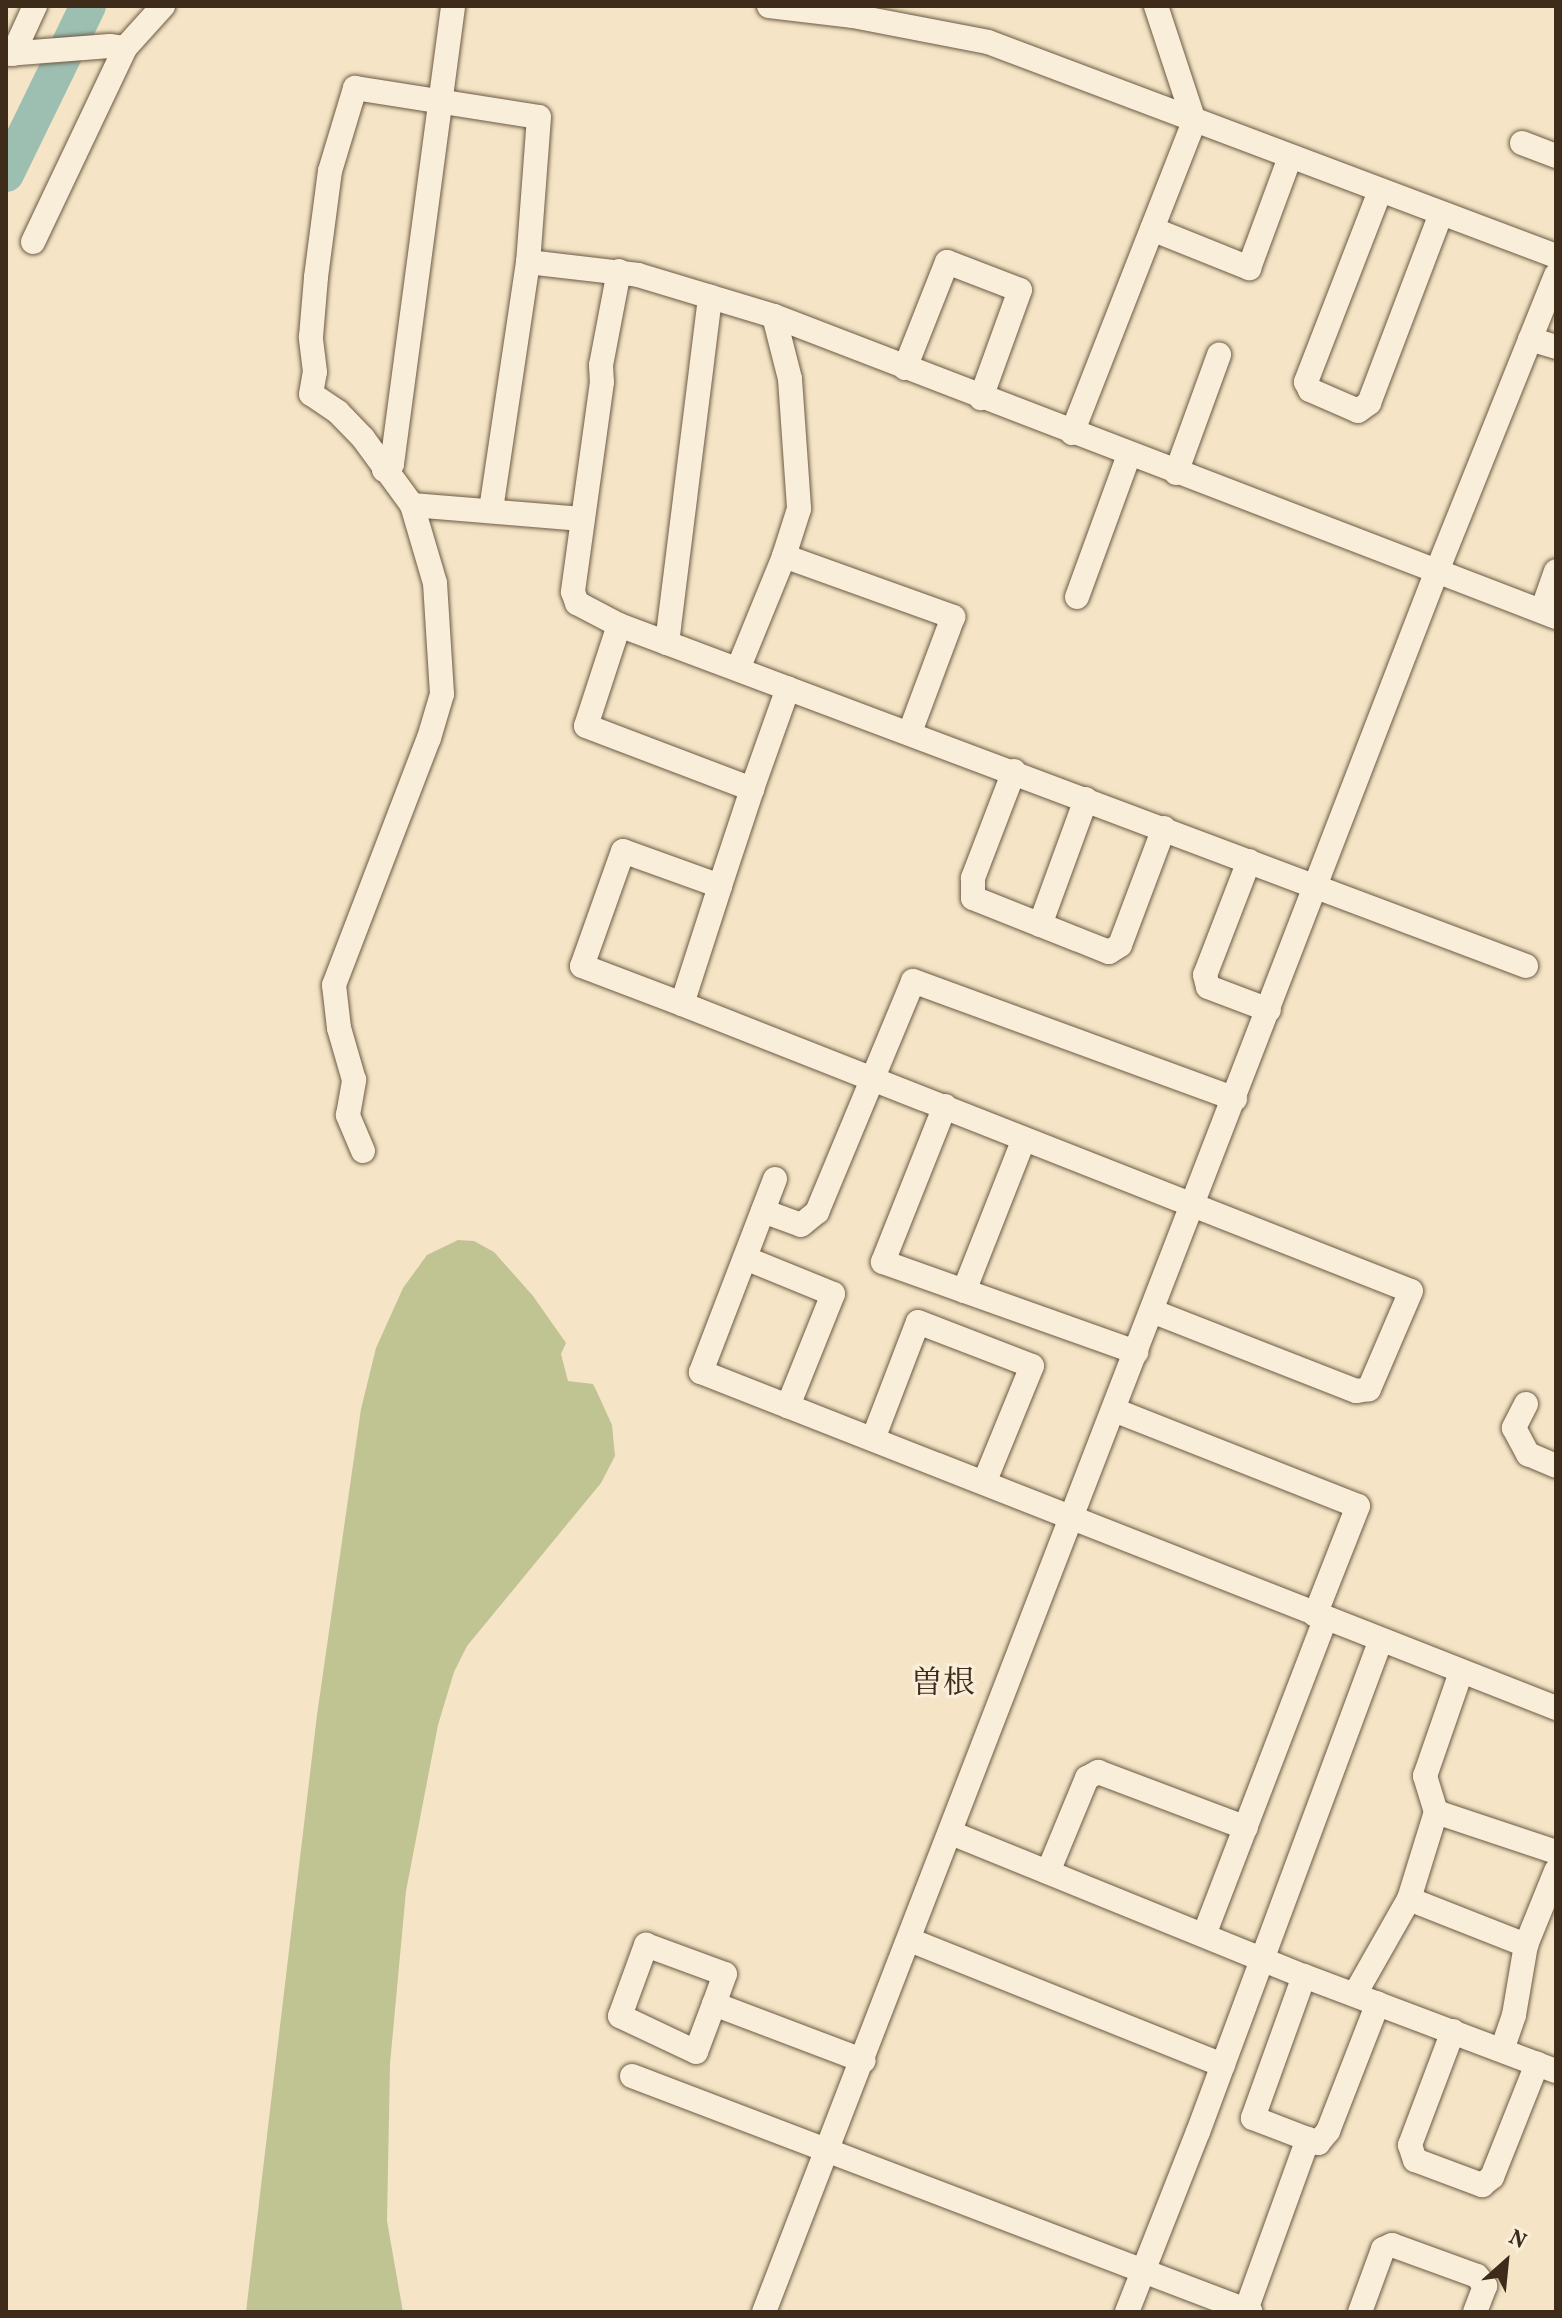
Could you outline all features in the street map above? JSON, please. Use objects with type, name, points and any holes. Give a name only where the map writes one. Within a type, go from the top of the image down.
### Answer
[{"type":"street","points":[[35,6],[16,53],[118,47]]},
{"type":"street","points":[[33,242],[118,47],[163,6]]},
{"type":"street","points":[[384,470],[392,464],[453,6]]},
{"type":"street","points":[[769,6],[853,16],[988,42],[1556,256]]},
{"type":"street","points":[[1072,433],[1194,121],[1156,6]]},
{"type":"street","points":[[363,1151],[348,1115],[354,1080],[339,1028],[334,985],[429,738],[442,694],[435,583],[412,505],[363,438],[338,412],[311,394],[315,372],[311,337],[330,171],[355,88],[539,117],[528,262],[491,511]]},
{"type":"street","points":[[1522,143],[1556,156]]},
{"type":"street","points":[[1152,229],[1249,268],[1290,157]]},
{"type":"street","points":[[1380,191],[1306,382],[1310,390],[1358,411],[1369,403],[1441,213]]},
{"type":"street","points":[[528,262],[619,271],[774,316],[1549,614],[1556,571]]},
{"type":"street","points":[[905,368],[947,262],[1020,290],[981,398]]},
{"type":"street","points":[[619,271],[601,365],[600,397],[573,592],[577,603],[619,625],[1526,966]]},
{"type":"street","points":[[764,2312],[830,2149],[1437,571],[1556,275]]},
{"type":"street","points":[[667,643],[710,297]]},
{"type":"street","points":[[738,669],[784,556],[799,509],[790,379],[774,316]]},
{"type":"street","points":[[1530,339],[1556,347]]},
{"type":"street","points":[[1176,473],[1219,355]]},
{"type":"street","points":[[1077,597],[1129,455]]},
{"type":"street","points":[[412,505],[582,519]]},
{"type":"street","points":[[784,556],[953,617],[910,732]]},
{"type":"street","points":[[619,625],[586,726],[752,789]]},
{"type":"street","points":[[682,1004],[788,688]]},
{"type":"street","points":[[1014,771],[973,878],[973,898],[1109,952],[1120,945],[1164,828]]},
{"type":"street","points":[[1040,925],[1086,799]]},
{"type":"street","points":[[720,886],[623,851],[582,966],[873,1077],[1411,1291],[1369,1389],[1356,1391],[1152,1311]]},
{"type":"street","points":[[1249,861],[1205,975],[1208,987],[1269,1010]]},
{"type":"street","points":[[763,1211],[801,1225],[817,1212],[913,981],[1235,1099]]},
{"type":"street","points":[[945,1106],[883,1262],[1136,1352]]},
{"type":"street","points":[[964,1291],[1024,1139]]},
{"type":"street","points":[[775,1179],[701,1372],[1380,1642],[1556,1708]]},
{"type":"street","points":[[745,1258],[833,1294],[788,1406]]},
{"type":"street","points":[[873,1439],[918,1322],[1032,1366],[984,1483]]},
{"type":"street","points":[[1526,1404],[1514,1428],[1528,1454],[1556,1466]]},
{"type":"street","points":[[1114,1410],[1358,1506],[1246,1828],[1204,1935]]},
{"type":"street","points":[[1127,2312],[1223,2065],[1380,1642]]},
{"type":"street","points":[[1304,1976],[1253,2118],[1318,2143],[1328,2131],[1366,1998],[1409,1899],[1436,1812],[1425,1776],[1461,1672]]},
{"type":"street","points":[[1048,1872],[1087,1778],[1098,1772],[1246,1828]]},
{"type":"street","points":[[1436,1812],[1556,1852]]},
{"type":"street","points":[[951,1833],[1304,1976],[1366,1998],[1453,2031],[1546,2067],[1492,2177],[1482,2185],[1415,2160],[1410,2145],[1453,2031]]},
{"type":"street","points":[[1502,2050],[1514,2015],[1526,1945],[1556,1871]]},
{"type":"street","points":[[1409,1899],[1526,1945]]},
{"type":"street","points":[[910,1940],[1223,2065]]},
{"type":"street","points":[[646,1945],[725,1974],[714,2004],[696,2052],[620,2016],[646,1945]]},
{"type":"street","points":[[714,2004],[864,2061]]},
{"type":"street","points":[[632,2076],[1248,2311],[1308,2139]]},
{"type":"street","points":[[1360,2312],[1383,2249],[1392,2245],[1477,2276],[1485,2286],[1475,2312]]},
{"type":"green space","points":[[458,1240],[474,1241],[494,1252],[533,1296],[566,1343],[561,1354],[568,1381],[593,1384],[612,1425],[615,1456],[601,1483],[467,1646],[454,1672],[438,1725],[406,1891],[390,2064],[387,2221],[403,2312],[246,2312],[317,1715],[361,1409],[376,1348],[403,1288],[427,1255]]},
{"type":"waterway","points":[[6,174],[88,6]]},
{"type":"district","name":"曽根","points":[[943,1685]]}]
